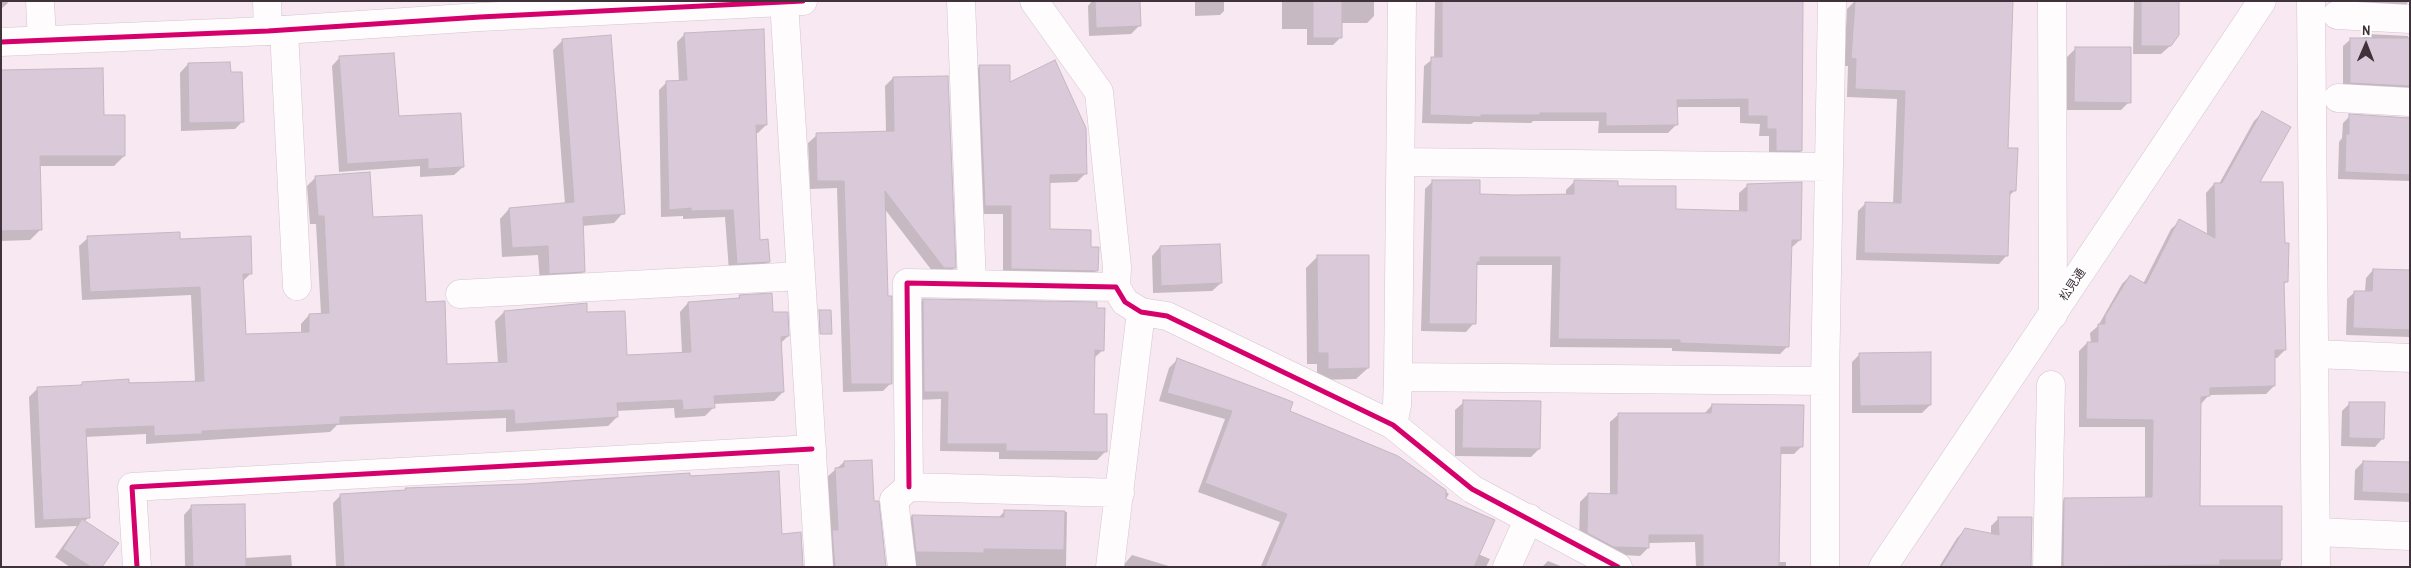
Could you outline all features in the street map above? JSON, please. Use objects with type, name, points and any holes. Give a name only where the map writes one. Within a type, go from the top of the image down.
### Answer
[{"type":"street","points":[[40,1],[42,40]]},
{"type":"street","points":[[267,1],[276,30],[298,286]]},
{"type":"street","points":[[961,1],[972,284]]},
{"type":"street","points":[[1034,1],[1100,92],[1117,267],[1116,287],[1124,302],[1141,312],[1167,316],[1393,425],[1472,489],[1618,567]]},
{"type":"street","points":[[1393,425],[1397,405],[1398,377],[1402,1]]},
{"type":"street","points":[[1825,567],[1825,381],[1832,1]]},
{"type":"street","points":[[2052,1],[2053,315]]},
{"type":"street","name":"松見通","points":[[1883,567],[2262,1]]},
{"type":"street","points":[[2311,1],[2316,567]]},
{"type":"street","points":[[1,42],[276,30],[479,9],[790,2],[802,276],[819,567]]},
{"type":"street","points":[[2337,15],[2410,19]]},
{"type":"street","points":[[2338,98],[2410,102]]},
{"type":"street","points":[[1401,162],[1829,167]]},
{"type":"street","points":[[460,294],[802,276]]},
{"type":"street","points":[[909,487],[906,283],[1116,287]]},
{"type":"street","points":[[1110,567],[1141,312]]},
{"type":"street","points":[[2315,354],[2410,358]]},
{"type":"street","points":[[1398,377],[1825,381]]},
{"type":"street","points":[[2047,567],[2051,385]]},
{"type":"street","points":[[138,567],[132,487],[812,449]]},
{"type":"street","points":[[902,567],[894,500],[909,487],[1120,493]]},
{"type":"street","points":[[1508,567],[1529,518]]},
{"type":"street","points":[[2316,532],[2410,536]]},
{"type":"building","points":[[1095,1],[1140,1],[1141,26],[1096,28]]},
{"type":"building","points":[[1313,1],[1342,1],[1342,38],[1313,38]]},
{"type":"building","points":[[1442,1],[1803,1],[1802,151],[1776,151],[1776,129],[1767,129],[1767,116],[1748,116],[1748,99],[1677,100],[1678,125],[1606,126],[1606,113],[1540,113],[1540,115],[1481,115],[1481,117],[1430,115],[1431,57],[1442,57]]},
{"type":"building","points":[[1855,1],[2013,1],[2008,148],[2018,148],[2016,191],[2010,191],[2008,256],[1864,253],[1865,202],[1901,203],[1905,91],[1855,89],[1856,59],[1851,58]]},
{"type":"building","points":[[2141,1],[2179,1],[2179,35],[2171,46],[2141,46]]},
{"type":"building","points":[[764,29],[767,125],[756,125],[760,240],[768,239],[770,262],[737,264],[733,210],[691,211],[691,208],[669,210],[666,81],[687,80],[684,33]]},
{"type":"building","points":[[611,35],[625,214],[583,217],[585,272],[549,274],[548,246],[512,248],[509,208],[574,202],[562,39]]},
{"type":"building","points":[[2350,38],[2410,38],[2410,86],[2350,83]]},
{"type":"building","points":[[2075,47],[2131,47],[2131,103],[2074,102]]},
{"type":"building","points":[[394,53],[399,116],[461,113],[464,167],[428,169],[428,159],[347,164],[339,56]]},
{"type":"building","points":[[1055,60],[1086,128],[1087,174],[1050,175],[1050,229],[1091,230],[1091,247],[1099,247],[1098,271],[1011,269],[1011,206],[985,206],[979,65],[1010,65],[1010,82]]},
{"type":"building","points":[[230,62],[231,72],[242,72],[244,122],[189,123],[188,63]]},
{"type":"building","points":[[103,68],[104,115],[125,115],[125,156],[40,156],[42,230],[1,231],[1,70]]},
{"type":"building","points":[[948,76],[956,268],[944,268],[885,191],[888,296],[892,296],[892,384],[851,384],[844,181],[817,181],[816,133],[894,131],[893,77]]},
{"type":"building","points":[[2262,111],[2291,127],[2260,182],[2283,182],[2285,243],[2289,243],[2288,282],[2284,282],[2286,350],[2275,350],[2275,386],[2210,388],[2210,396],[2201,397],[2200,506],[2282,506],[2282,560],[2220,560],[2220,565],[2063,567],[2064,498],[2152,497],[2153,420],[2086,419],[2087,342],[2098,342],[2098,324],[2105,324],[2105,316],[2130,275],[2146,284],[2179,219],[2215,238],[2214,183],[2222,183]]},
{"type":"building","points":[[2349,114],[2410,118],[2410,175],[2345,172],[2346,134],[2349,134]]},
{"type":"building","points":[[370,172],[373,217],[422,215],[426,302],[445,301],[447,364],[507,362],[504,311],[587,303],[587,312],[625,311],[627,355],[691,352],[688,302],[740,298],[739,295],[772,293],[773,312],[788,312],[789,336],[781,337],[784,392],[714,396],[715,408],[683,410],[682,400],[617,403],[618,417],[515,424],[514,410],[340,417],[340,424],[202,431],[202,434],[154,436],[154,426],[86,429],[90,518],[43,520],[37,387],[82,385],[82,382],[129,379],[129,383],[204,381],[200,287],[90,292],[87,236],[180,232],[180,239],[251,236],[252,274],[243,274],[246,334],[309,332],[309,314],[329,313],[324,216],[318,216],[315,176]]},
{"type":"building","points":[[1432,180],[1480,180],[1480,194],[1515,195],[1574,194],[1574,180],[1618,181],[1618,186],[1676,186],[1676,209],[1747,211],[1747,184],[1802,182],[1801,240],[1792,240],[1789,347],[1680,343],[1680,340],[1558,339],[1560,257],[1480,257],[1480,262],[1477,262],[1476,324],[1429,324]]},
{"type":"building","points":[[1220,244],[1222,283],[1161,286],[1160,246]]},
{"type":"building","points":[[1317,255],[1369,255],[1369,368],[1328,369],[1328,353],[1318,353]]},
{"type":"building","points":[[2373,269],[2410,270],[2410,330],[2353,328],[2354,291],[2372,291]]},
{"type":"building","points":[[923,299],[1097,302],[1097,308],[1105,308],[1104,351],[1095,350],[1094,414],[1107,414],[1107,452],[1006,451],[1006,444],[947,444],[948,392],[924,392]]},
{"type":"building","points":[[819,310],[831,310],[832,334],[820,334]]},
{"type":"building","points":[[1931,352],[1931,405],[1860,406],[1859,353]]},
{"type":"building","points":[[1177,358],[1293,402],[1290,411],[1398,456],[1446,490],[1446,499],[1495,520],[1474,567],[1265,567],[1287,514],[1205,483],[1232,411],[1167,393]]},
{"type":"building","points":[[1463,400],[1541,401],[1540,449],[1462,448]]},
{"type":"building","points":[[2349,402],[2385,402],[2384,439],[2349,438]]},
{"type":"building","points":[[1712,404],[1804,405],[1803,447],[1781,447],[1779,567],[1703,567],[1703,535],[1649,535],[1649,548],[1614,547],[1587,533],[1588,493],[1617,494],[1618,413],[1711,413]]},
{"type":"building","points":[[872,460],[874,501],[879,501],[886,567],[835,567],[832,530],[838,530],[835,468],[844,467],[844,461]]},
{"type":"building","points":[[2363,461],[2410,462],[2410,494],[2362,492]]},
{"type":"building","points":[[779,471],[782,534],[801,532],[803,567],[344,567],[340,494],[406,490],[405,488],[524,484],[690,473],[690,476]]},
{"type":"building","points":[[245,504],[246,567],[193,567],[191,505]]},
{"type":"building","points":[[1004,510],[1065,511],[1064,550],[984,549],[984,553],[916,552],[912,515],[1004,517]]},
{"type":"building","points":[[1998,517],[2032,517],[2031,567],[1941,567],[1965,528],[1999,535]]},
{"type":"building","points":[[82,519],[119,543],[102,567],[91,567],[63,549]]},
{"type":"cycle path","points":[[1,42],[268,31],[480,17],[803,1]]},
{"type":"cycle path","points":[[909,487],[907,283],[1116,287],[1125,302],[1141,312],[1167,316],[1393,425],[1472,489],[1618,567]]},
{"type":"cycle path","points":[[137,567],[132,487],[812,449]]}]
